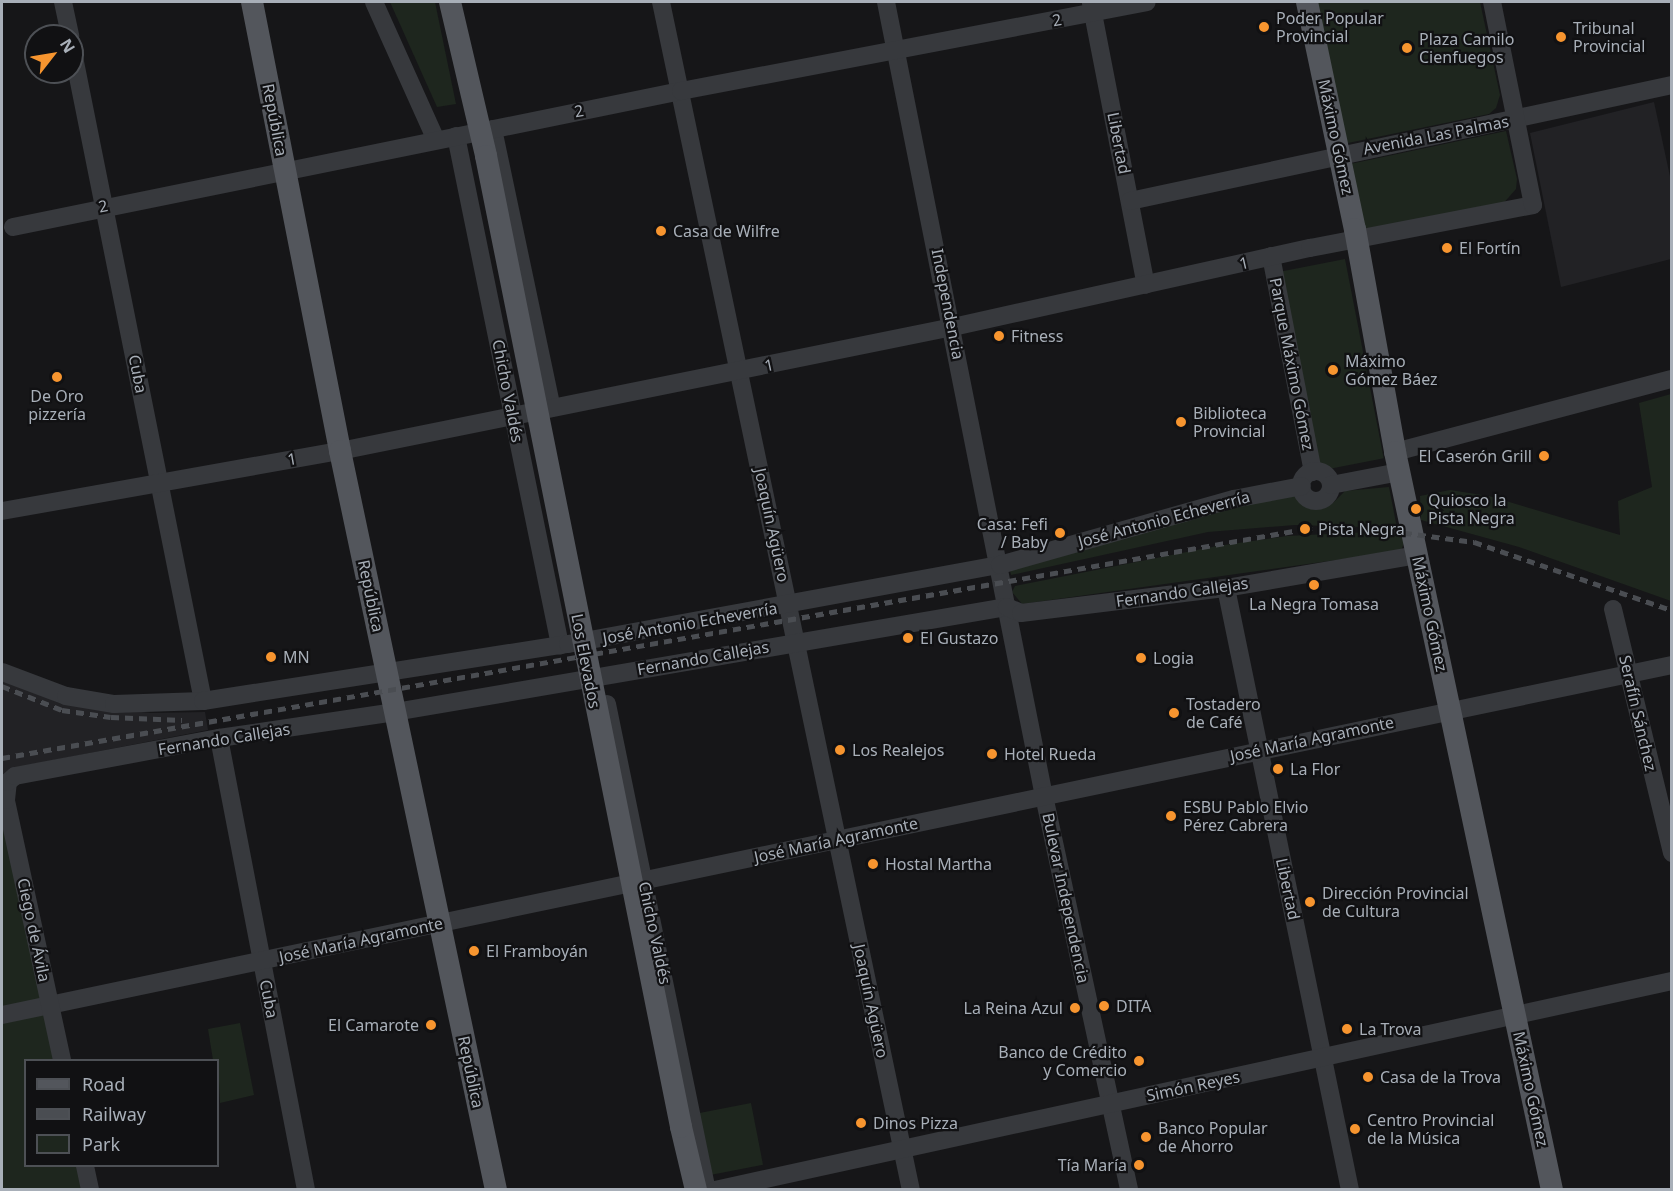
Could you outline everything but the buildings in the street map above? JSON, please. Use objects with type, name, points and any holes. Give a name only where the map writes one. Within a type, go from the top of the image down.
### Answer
[{"type":"main road","name":"República","points":[[252,2],[340,451],[496,1190]]},
{"type":"main road","name":"Los Elevados","points":[[450,2],[487,130],[486,156],[681,1127],[696,1190]]},
{"type":"main road","name":"Máximo Gómez","points":[[1307,2],[1356,240],[1397,462],[1552,1190]]},
{"type":"street","points":[[63,2],[68,24]]},
{"type":"street","points":[[374,2],[436,140]]},
{"type":"street","name":"Joaquín Agüero","points":[[661,2],[839,839],[910,1190]]},
{"type":"street","name":"Independencia","points":[[886,2],[953,327],[1007,607]]},
{"type":"street","name":"2","points":[[13,227],[104,206],[897,50],[1091,7],[1147,2]]},
{"type":"street","points":[[1492,2],[1516,119]]},
{"type":"street","name":"Libertad","points":[[1091,7],[1146,285]]},
{"type":"street","name":"Cuba","points":[[79,84],[203,701]]},
{"type":"street","name":"Avenida Las Palmas","points":[[1130,201],[1339,154],[1671,85]]},
{"type":"street","name":"1","points":[[2,511],[340,451],[953,327],[1271,256],[1533,205],[1516,119]]},
{"type":"street","points":[[487,130],[552,408]]},
{"type":"street","name":"Chicho Valdés","points":[[456,136],[560,645]]},
{"type":"street","name":"Parque Máximo Gómez","points":[[1271,256],[1313,472]]},
{"type":"street","points":[[1331,485],[1397,462],[1671,379]]},
{"type":"street","points":[[1313,472],[1327,476],[1331,485],[1327,496],[1317,501],[1306,497],[1302,486],[1305,477],[1313,472]]},
{"type":"street","name":"José Antonio Echeverría","points":[[2,672],[66,696],[114,704],[203,701],[560,645],[789,606],[1000,565],[1234,499],[1302,486]]},
{"type":"street","name":"Fernando Callejas","points":[[4,800],[8,782],[15,776],[219,738],[395,712],[1007,607],[1021,613],[1226,588],[1418,555]]},
{"type":"street","name":"Libertad","points":[[1226,588],[1350,1190]]},
{"type":"street","name":"Bulevar Independencia","points":[[1007,607],[1044,796],[1130,1190]]},
{"type":"street","name":"Serafín Sánchez","points":[[1613,609],[1671,853]]},
{"type":"street","name":"José María Agramonte","points":[[2,1015],[1671,665]]},
{"type":"street","name":"Chicho Valdés","points":[[602,676],[707,1190]]},
{"type":"street","name":"Cuba","points":[[219,738],[306,1190]]},
{"type":"street","name":"Ciego de Ávila","points":[[4,800],[62,1059]]},
{"type":"street","name":"Simón Reyes","points":[[714,1190],[1671,981]]},
{"type":"street","points":[[85,1167],[90,1190]]},
{"type":"shaded area","points":[[1654,102],[1671,181],[1671,259],[1561,287],[1530,133]]},
{"type":"shaded area","points":[[2,677],[59,703],[151,713],[205,712],[208,730],[18,767],[2,788]]},
{"type":"green space","points":[[390,2],[435,2],[456,104],[437,107]]},
{"type":"green space","name":"Plaza Camilo Cienfuegos","points":[[1315,2],[1480,2],[1500,95],[1496,108],[1489,114],[1343,144]]},
{"type":"green space","points":[[1506,131],[1517,179],[1516,189],[1501,206],[1364,231],[1350,164]]},
{"type":"green space","points":[[1345,259],[1384,458],[1320,471],[1281,271]]},
{"type":"green space","points":[[1671,394],[1671,601],[1519,547],[1421,520],[1420,496],[1450,490],[1489,496],[1620,535],[1618,501],[1652,487],[1639,403]]},
{"type":"green space","points":[[1389,487],[1397,528],[1295,525],[1208,532],[1011,575],[1010,570],[1221,507],[1294,496],[1311,507],[1333,503],[1345,491]]},
{"type":"green space","points":[[1370,532],[1406,537],[1401,551],[1022,604],[1012,592],[1015,586],[1217,546],[1287,536]]},
{"type":"green space","points":[[2,813],[57,1059],[24,1059],[24,1167],[80,1167],[85,1189],[2,1189]]},
{"type":"green space","points":[[240,1023],[254,1095],[220,1103],[219,1059],[213,1059],[208,1029]]},
{"type":"green space","points":[[751,1103],[763,1165],[709,1175],[697,1113]]},
{"type":"railway","points":[[2,758],[1305,529],[1376,529],[1474,542],[1672,610]]},
{"type":"railway","points":[[2,686],[62,710],[111,717],[182,720]]},
{"type":"place","name":"Poder Popular Provincial","points":[[1264,27]]},
{"type":"place","name":"Tribunal Provincial","points":[[1561,37]]},
{"type":"place","name":"Plaza Camilo Cienfuegos","points":[[1407,48]]},
{"type":"place","name":"Casa de Wilfre","points":[[661,231]]},
{"type":"place","name":"El Fortín","points":[[1447,248]]},
{"type":"place","name":"Fitness","points":[[999,336]]},
{"type":"place","name":"Máximo Gómez Báez","points":[[1333,370]]},
{"type":"place","name":"De Oro pizzería","points":[[57,377]]},
{"type":"place","name":"Biblioteca Provincial","points":[[1181,422]]},
{"type":"place","name":"El Caserón Grill","points":[[1544,456]]},
{"type":"place","name":"Quiosco la Pista Negra","points":[[1416,509]]},
{"type":"place","name":"Pista Negra","points":[[1305,529]]},
{"type":"place","name":"Casa: Fefi / Baby","points":[[1060,533]]},
{"type":"place","name":"La Negra Tomasa","points":[[1314,585]]},
{"type":"place","name":"El Gustazo","points":[[908,638]]},
{"type":"place","name":"MN","points":[[271,657]]},
{"type":"place","name":"Logia","points":[[1141,658]]},
{"type":"place","name":"Tostadero de Café","points":[[1174,713]]},
{"type":"place","name":"Los Realejos","points":[[840,750]]},
{"type":"place","name":"Hotel Rueda","points":[[992,754]]},
{"type":"place","name":"La Flor","points":[[1278,769]]},
{"type":"place","name":"ESBU Pablo Elvio Pérez Cabrera","points":[[1171,816]]},
{"type":"place","name":"Hostal Martha","points":[[873,864]]},
{"type":"place","name":"Dirección Provincial de Cultura","points":[[1310,902]]},
{"type":"place","name":"El Framboyán","points":[[474,951]]},
{"type":"place","name":"DITA","points":[[1104,1006]]},
{"type":"place","name":"La Reina Azul","points":[[1075,1008]]},
{"type":"place","name":"El Camarote","points":[[431,1025]]},
{"type":"place","name":"La Trova","points":[[1347,1029]]},
{"type":"place","name":"Banco de Crédito y Comercio","points":[[1139,1061]]},
{"type":"place","name":"Casa de la Trova","points":[[1368,1077]]},
{"type":"place","name":"Dinos Pizza","points":[[861,1123]]},
{"type":"place","name":"Centro Provincial de la Música","points":[[1355,1129]]},
{"type":"place","name":"Banco Popular de Ahorro","points":[[1146,1137]]},
{"type":"place","name":"Tía María","points":[[1139,1165]]}]
